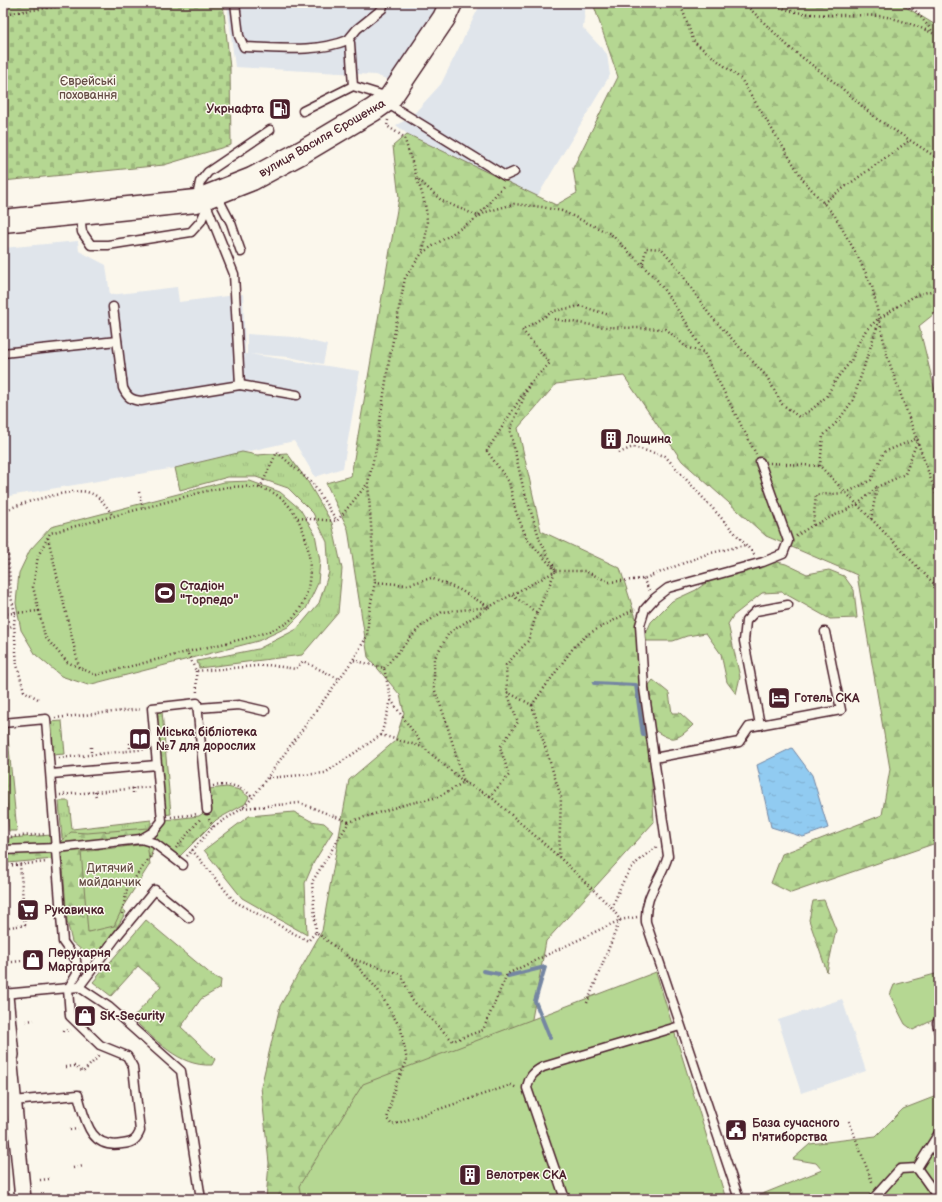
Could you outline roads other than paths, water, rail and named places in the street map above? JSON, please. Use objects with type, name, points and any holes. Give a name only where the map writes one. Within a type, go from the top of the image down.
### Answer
[{"type":"main road","name":"вулиця Василя Єрошенка","points":[[3,221],[206,200],[252,179],[388,105],[444,18],[451,3]]},
{"type":"street","points":[[3,995],[6,1059],[13,1101],[23,1199]]},
{"type":"lane","points":[[235,3],[239,36],[244,47],[312,48],[336,45],[348,40],[357,28],[382,9],[384,3]]},
{"type":"lane","points":[[348,40],[350,43],[354,86]]},
{"type":"lane","points":[[354,86],[505,176],[514,172]]},
{"type":"lane","points":[[303,111],[354,86]]},
{"type":"lane","points":[[240,385],[234,274],[200,182],[208,172],[270,130]]},
{"type":"lane","points":[[80,214],[82,232],[91,245],[108,245],[192,232],[201,221],[206,200]]},
{"type":"lane","points":[[206,200],[231,223],[241,252]]},
{"type":"lane","points":[[113,307],[123,388],[126,395],[133,400],[140,401],[240,385],[297,395]]},
{"type":"lane","points":[[3,353],[117,341]]},
{"type":"lane","points":[[739,1199],[646,922],[645,908],[651,891],[665,868],[668,856],[668,845],[644,688],[640,624],[645,609],[654,598],[668,588],[763,562],[783,554],[788,541],[760,462]]},
{"type":"lane","points":[[760,725],[744,641],[746,622],[756,612],[788,605]]},
{"type":"lane","points":[[654,758],[738,742],[749,727],[841,710],[825,632]]},
{"type":"lane","points":[[3,850],[57,848],[141,839],[153,832],[162,821],[152,708],[239,705],[265,710]]},
{"type":"lane","points":[[197,706],[206,812]]},
{"type":"lane","points":[[3,723],[46,719],[56,833],[63,942],[76,960],[77,974],[68,989],[70,1016],[100,1045],[127,1056],[133,1067],[140,1131],[137,1138],[131,1143],[115,1146],[100,1141],[92,1135],[87,1126],[78,1095],[13,1101]]},
{"type":"lane","points":[[51,774],[157,765]]},
{"type":"lane","points":[[141,839],[158,846],[181,864]]},
{"type":"lane","points":[[3,995],[79,987],[117,936],[155,890],[189,918]]},
{"type":"lane","points":[[79,987],[109,1007],[181,1071],[201,1199]]},
{"type":"lane","points":[[939,1020],[937,1023],[939,1032]]},
{"type":"lane","points":[[565,1199],[528,1093],[528,1080],[534,1071],[542,1067],[680,1026]]},
{"type":"lane","points":[[917,1168],[939,1133]]},
{"type":"lane","points":[[875,1196],[900,1168],[917,1168]]},
{"type":"lane","points":[[917,1168],[939,1199]]},
{"type":"water","points":[[792,748],[812,775],[828,828],[803,837],[771,827],[757,765]]},
{"type":"waterway","points":[[594,683],[636,685],[643,735]]},
{"type":"waterway","points":[[508,976],[545,967],[535,1001],[550,1038]]},
{"type":"waterway","points":[[483,971],[499,974]]},
{"type":"place","name":"Укрнафта","points":[[280,109]]},
{"type":"place","name":"Лощина","points":[[611,439]]},
{"type":"place","name":"Стадіон \"Торпедо\"","points":[[165,593]]},
{"type":"place","name":"Готель СКА","points":[[779,698]]},
{"type":"place","name":"Міська бібліотека №7 для дорослих","points":[[140,739]]},
{"type":"place","name":"Рукавичка","points":[[28,910]]},
{"type":"place","name":"Перукарня Маргарита","points":[[33,960]]},
{"type":"place","name":"SK-Security","points":[[85,1016]]},
{"type":"place","name":"База сучасного п'ятиборства","points":[[736,1130]]},
{"type":"place","name":"Велотрек СКА","points":[[470,1175]]},
{"type":"park label","name":"Єврейські поховання","points":[[88,88]]},
{"type":"park label","name":"Дитячий майданчик","points":[[110,875]]}]
